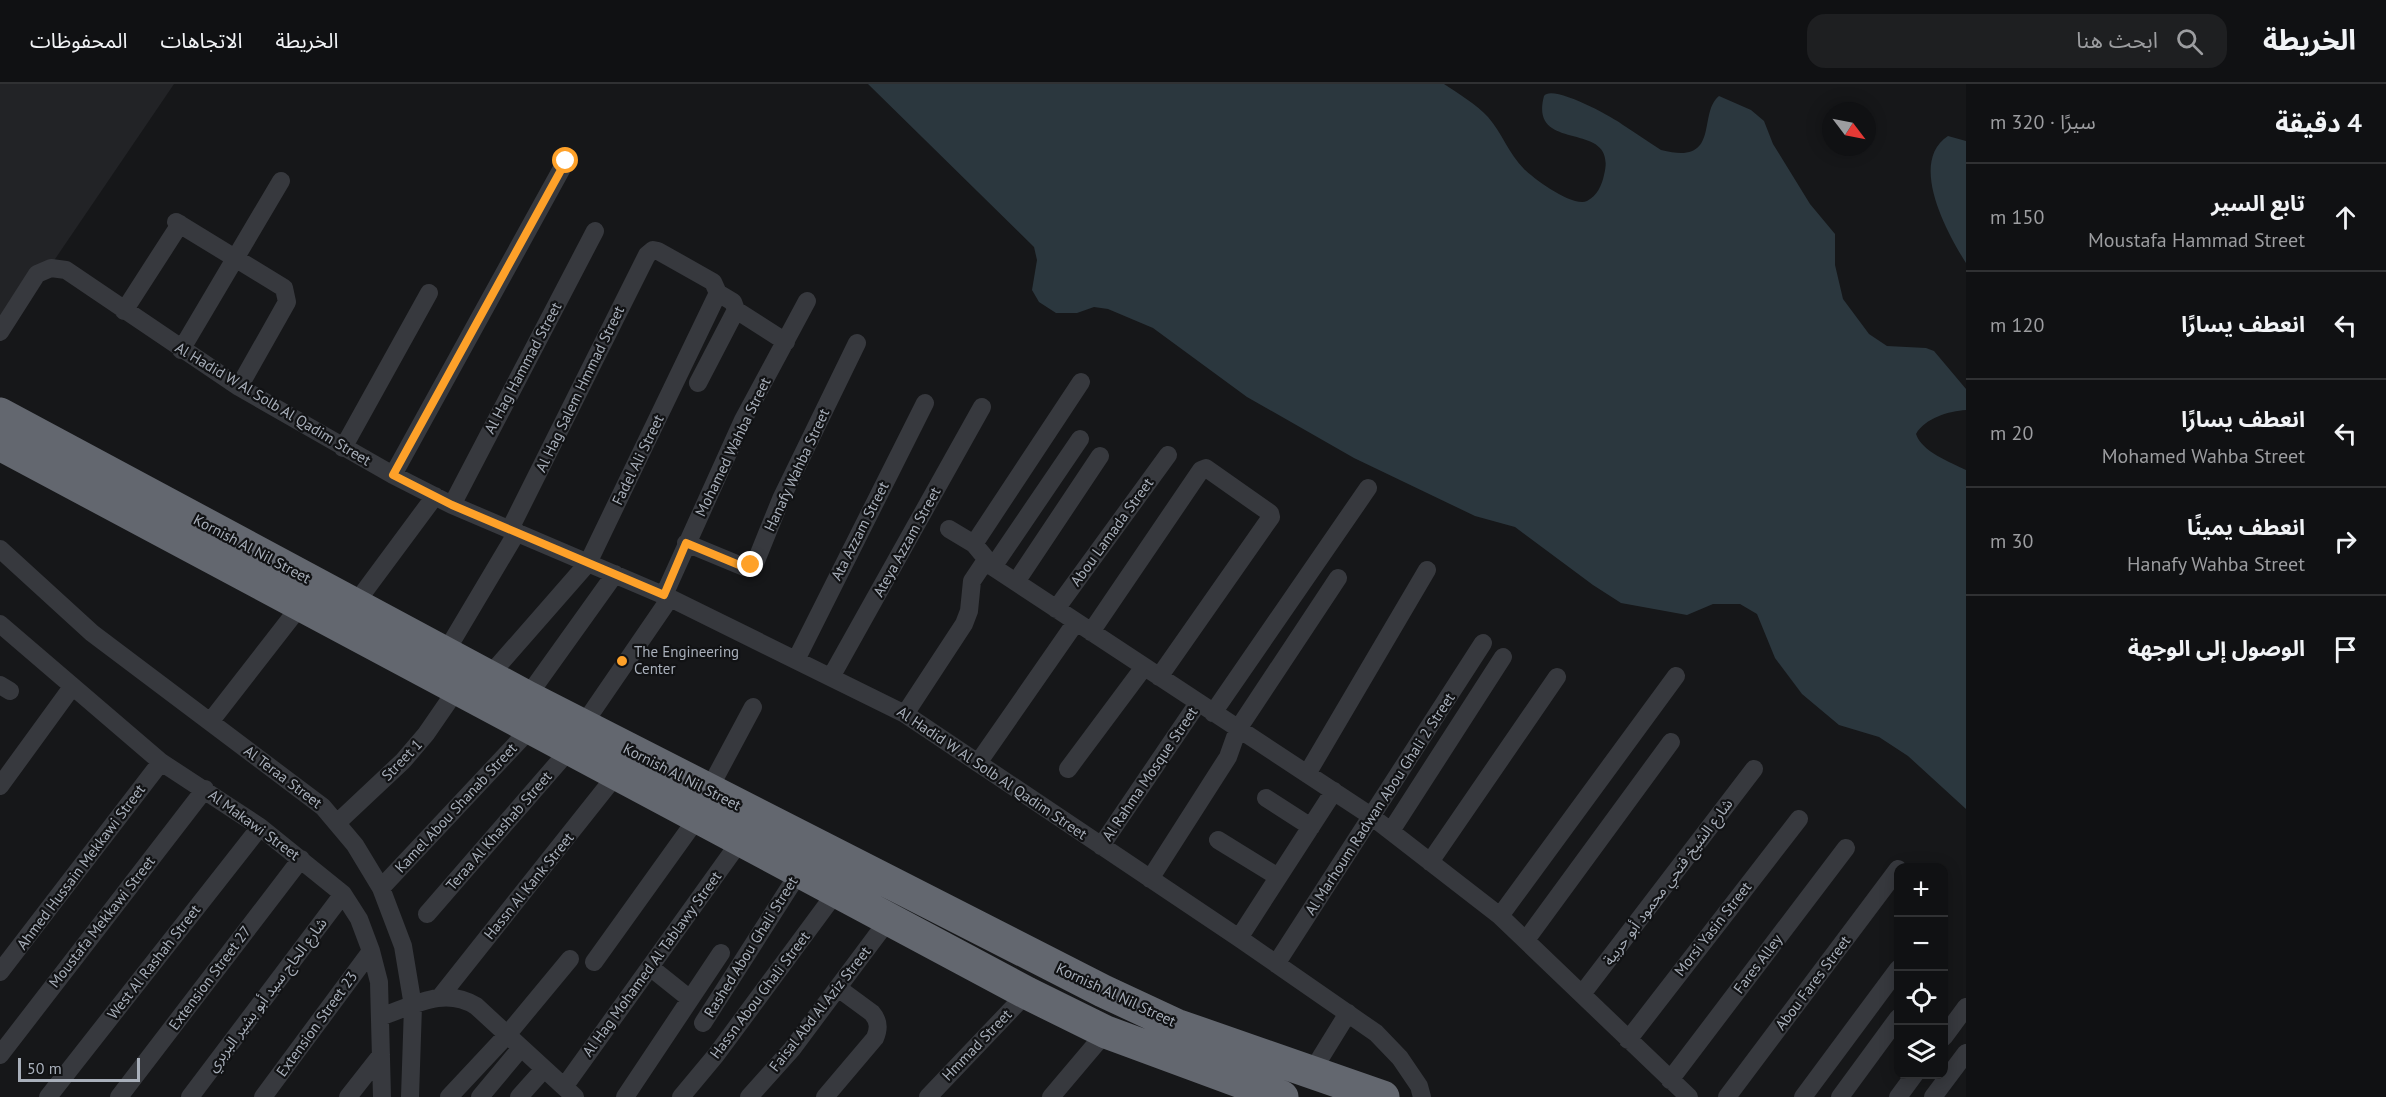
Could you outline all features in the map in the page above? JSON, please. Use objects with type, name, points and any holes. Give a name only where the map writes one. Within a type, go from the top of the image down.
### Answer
[{"type":"highway","name":"Kornish Al Nil Street","points":[[0,414],[489,676],[529,712]]},
{"type":"highway","name":"Kornish Al Nil Street","points":[[0,444],[458,689],[529,712],[693,799],[1176,1024],[1383,1097]]},
{"type":"highway","name":"Kornish Al Nil Street","points":[[577,737],[618,774],[693,799],[741,840],[1027,993],[1106,1032],[1282,1097]]},
{"type":"street","points":[[393,475],[566,161]]},
{"type":"street","points":[[181,350],[281,181]]},
{"type":"street","points":[[124,311],[178,223],[284,288],[287,297],[239,387]]},
{"type":"street","name":"Al Hag Hammad Street","points":[[452,505],[595,231]]},
{"type":"street","name":"Al Hag Salem Hmmad Street","points":[[445,652],[513,531],[644,260],[653,250],[658,251],[713,282],[718,293]]},
{"type":"street","name":"Al Hadid W Al Solb Al Qadim Street","points":[[0,332],[37,274],[51,268],[66,270],[181,350],[239,387],[393,475],[452,505],[667,597],[905,714],[1239,938],[1376,1033],[1400,1058],[1419,1086],[1422,1097]]},
{"type":"street","points":[[343,448],[429,293]]},
{"type":"street","points":[[718,293],[733,302],[736,310],[786,342]]},
{"type":"street","name":"Fadel Ali Street","points":[[489,676],[588,563],[718,293]]},
{"type":"street","name":"Mohamed Wahba Street","points":[[667,597],[686,543],[743,420],[807,301]]},
{"type":"street","points":[[698,383],[736,310]]},
{"type":"street","name":"Hanafy Wahba Street","points":[[686,543],[744,567],[756,561],[781,499],[857,343]]},
{"type":"street","points":[[974,544],[1081,382]]},
{"type":"street","name":"Ata Azzam Street","points":[[796,660],[925,403]]},
{"type":"street","name":"Ateya Azzam Street","points":[[831,677],[982,407]]},
{"type":"street","points":[[905,714],[964,624],[969,611],[972,581],[990,564],[1080,439]]},
{"type":"street","name":"Abou Lamada Street","points":[[1056,609],[1168,455]]},
{"type":"street","points":[[1016,582],[1100,456]]},
{"type":"street","points":[[978,763],[1201,470],[1206,468],[1270,513],[1271,517],[1151,672],[1068,770]]},
{"type":"street","name":"Al Rahma Mosque Street","points":[[1101,846],[1368,488]]},
{"type":"street","points":[[355,604],[435,496]]},
{"type":"street","points":[[949,529],[974,544],[990,564],[1016,582],[1391,831],[1500,916],[1689,1097]]},
{"type":"street","name":"Al Teraa Street","points":[[0,549],[92,633],[324,807],[355,845],[381,888],[403,946],[413,1006],[410,1097]]},
{"type":"street","points":[[1307,774],[1427,570]]},
{"type":"street","name":"Kamel Abou Shanab Street","points":[[381,888],[529,712],[615,574]]},
{"type":"street","points":[[1150,879],[1228,758],[1238,729],[1338,578]]},
{"type":"street","name":"Teraa Al Khashab Street","points":[[427,914],[577,737],[667,597]]},
{"type":"street","points":[[210,722],[301,605]]},
{"type":"street","name":"Al Makawi Street","points":[[0,624],[161,762],[260,826],[343,894],[359,919],[371,951],[378,982],[382,1097]]},
{"type":"street","name":"Al Marhoum Radwan Abou Ghali 2 Street","points":[[1276,964],[1483,643]]},
{"type":"street","points":[[1391,831],[1503,657]]},
{"type":"street","points":[[1500,916],[1676,676]]},
{"type":"street","points":[[1430,861],[1557,677]]},
{"type":"street","points":[[0,786],[72,687]]},
{"type":"street","name":"Street 1","points":[[337,823],[403,761],[426,734],[458,689]]},
{"type":"street","points":[[594,962],[693,799],[753,707]]},
{"type":"street","points":[[1526,940],[1671,742]]},
{"type":"street","name":"Ahmed Hussain Mekkawi Street","points":[[0,972],[161,762]]},
{"type":"street","name":"شارع الشيخ فتحي محمود أبو حربية","points":[[1581,994],[1754,769]]},
{"type":"street","name":"Hassn Al Kank Street","points":[[440,997],[618,774]]},
{"type":"street","name":"Moustafa Mekkawi Street","points":[[0,1055],[205,789]]},
{"type":"street","points":[[1239,938],[1334,791]]},
{"type":"street","points":[[1266,798],[1311,827]]},
{"type":"street","name":"Morsi Yasin Street","points":[[1628,1040],[1799,819]]},
{"type":"street","name":"West Al Rashah Street","points":[[48,1097],[260,826]]},
{"type":"street","name":"Al Hag Mohamed Al Tablawy Street","points":[[569,1092],[650,967],[741,840]]},
{"type":"street","points":[[1218,840],[1278,877]]},
{"type":"street","name":"Fares Alley","points":[[1670,1080],[1846,848]]},
{"type":"street","name":"Extension Street 27","points":[[119,1097],[301,859]]},
{"type":"street","name":"Rashed Abou Ghali Street","points":[[703,1023],[800,871]]},
{"type":"street","name":"Abou Fares Street","points":[[1727,1097],[1894,875]]},
{"type":"street","name":"Hassn Abou Ghali Street","points":[[681,1097],[716,1054],[837,891]]},
{"type":"street","name":"شارع الحاج سيد أبو بشير البربري","points":[[190,1097],[343,894]]},
{"type":"street","name":"Faisal Abd Al Aziz Street","points":[[749,1097],[792,1049],[890,919]]},
{"type":"street","name":"Extension Street 23","points":[[263,1097],[371,951]]},
{"type":"street","points":[[625,1097],[721,953]]},
{"type":"street","points":[[449,1097],[507,1035],[570,959]]},
{"type":"street","points":[[650,967],[690,999]]},
{"type":"street","points":[[1803,1097],[1898,971]]},
{"type":"street","points":[[825,1097],[875,1038],[878,1028],[872,1013],[838,988]]},
{"type":"street","name":"Hmmad Street","points":[[927,1097],[1027,993]]},
{"type":"street","points":[[380,1017],[440,997],[465,999],[476,1006],[569,1092]]},
{"type":"street","points":[[1948,1032],[1966,1007]]},
{"type":"street","points":[[1311,1073],[1348,1013]]},
{"type":"street","points":[[1840,1097],[1894,1025]]},
{"type":"street","points":[[1051,1097],[1106,1032]]},
{"type":"street","points":[[480,1097],[521,1048]]},
{"type":"street","points":[[1933,1097],[1966,1053]]},
{"type":"street","points":[[348,1097],[381,1055]]},
{"type":"street","points":[[519,1097],[544,1069]]},
{"type":"street","points":[[1898,1097],[1911,1079]]},
{"type":"shaded area","points":[[0,84],[174,84],[0,340]]},
{"type":"shaded area","points":[[868,84],[1444,84],[1473,103],[1488,117],[1514,157],[1529,174],[1564,197],[1581,202],[1591,199],[1602,183],[1605,157],[1599,147],[1587,140],[1560,132],[1549,126],[1543,114],[1544,96],[1549,93],[1558,94],[1595,109],[1661,150],[1680,153],[1693,151],[1700,145],[1705,136],[1709,114],[1719,96],[1751,110],[1764,121],[1773,144],[1810,204],[1835,234],[1835,265],[1843,299],[1869,334],[1887,346],[1926,348],[1934,351],[1966,389],[1966,410],[1938,416],[1920,428],[1916,434],[1930,451],[1966,470],[1966,809],[1908,756],[1879,737],[1839,725],[1802,694],[1775,658],[1757,614],[1740,604],[1713,604],[1687,615],[1621,603],[1515,527],[1475,516],[1354,458],[1247,397],[1153,328],[1108,309],[1094,307],[1077,313],[1056,313],[1039,302],[1032,290],[1037,260],[1034,247]]},
{"type":"shaded area","points":[[1948,136],[1966,141],[1966,263],[1941,216],[1931,180],[1931,163],[1937,148]]},
{"type":"place","name":"The Engineering Center","points":[[622,661]]},
{"type":"route","points":[[566,161],[393,475],[452,505],[664,595],[686,543],[744,567],[751,565]]}]
